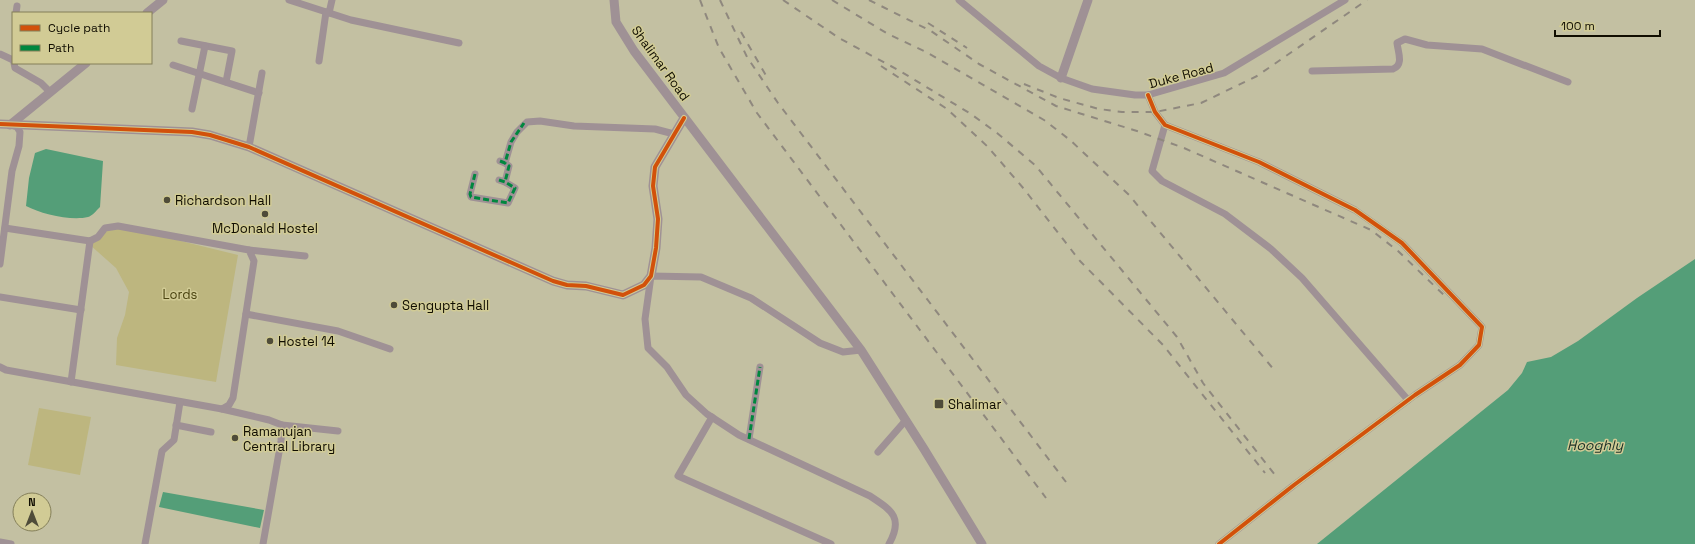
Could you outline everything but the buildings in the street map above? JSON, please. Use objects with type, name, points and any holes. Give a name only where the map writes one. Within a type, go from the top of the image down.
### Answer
[{"type":"street","points":[[148,12],[163,0]]},
{"type":"street","points":[[289,0],[304,2],[351,20],[459,43]]},
{"type":"street","points":[[319,60],[327,12],[332,0]]},
{"type":"street","name":"Shalimar Road","points":[[614,0],[616,22],[634,51],[861,350],[982,544]]},
{"type":"street","name":"Duke Road","points":[[958,0],[1039,66],[1061,78],[1092,90],[1135,95],[1148,95],[1224,73],[1345,0]]},
{"type":"street","points":[[1061,78],[1088,0]]},
{"type":"street","points":[[1312,71],[1394,69],[1398,67],[1400,63],[1397,43],[1405,40],[1427,45],[1482,49],[1568,82]]},
{"type":"street","points":[[181,41],[232,51],[226,82]]},
{"type":"street","points":[[192,109],[206,46]]},
{"type":"street","points":[[0,54],[12,60]]},
{"type":"street","points":[[14,64],[15,68],[41,83],[50,92]]},
{"type":"street","points":[[10,125],[85,64]]},
{"type":"street","points":[[173,65],[259,93]]},
{"type":"street","points":[[249,147],[262,73]]},
{"type":"street","points":[[1148,95],[1155,112],[1165,125],[1259,162],[1355,210],[1402,243],[1482,327],[1479,345],[1460,365],[1408,400],[1294,485],[1219,544]]},
{"type":"street","points":[[684,118],[655,167],[653,186],[658,219],[656,248],[645,319],[648,348],[667,367],[686,395],[712,417],[749,440],[870,496],[888,508],[895,516],[895,527],[889,544]]},
{"type":"street","points":[[475,174],[470,194],[471,197],[508,203],[515,188],[502,181],[509,166],[502,162],[517,132],[527,122],[540,121],[592,127],[655,129],[674,134]]},
{"type":"street","points":[[0,124],[192,132],[217,136],[249,147],[553,281],[567,285],[586,286],[623,296],[644,285],[651,276]]},
{"type":"street","points":[[0,264],[12,171],[19,146],[20,132],[17,127],[10,125]]},
{"type":"street","points":[[1165,125],[1152,171],[1162,181],[1225,214],[1271,249],[1302,278],[1408,400]]},
{"type":"street","points":[[5,228],[90,241],[98,237],[105,228],[118,226],[249,250],[305,256]]},
{"type":"street","points":[[71,382],[90,241]]},
{"type":"street","points":[[222,409],[230,405],[233,398],[254,261],[249,250]]},
{"type":"street","points":[[651,276],[701,277],[751,298],[820,343],[843,352],[861,350]]},
{"type":"street","points":[[0,297],[81,310]]},
{"type":"street","points":[[246,314],[338,331],[390,349]]},
{"type":"street","points":[[0,367],[6,370],[222,409],[269,420],[282,425],[338,430]]},
{"type":"street","points":[[749,440],[760,367]]},
{"type":"street","points":[[145,544],[162,451],[174,440],[180,402]]},
{"type":"street","points":[[712,417],[678,476],[831,544]]},
{"type":"street","points":[[878,452],[906,420]]},
{"type":"street","points":[[176,425],[211,432]]},
{"type":"street","points":[[263,544],[279,456],[282,425]]},
{"type":"street","points":[[0,542],[11,544]]},
{"type":"green space","name":"Lords","points":[[106,228],[132,229],[238,255],[216,382],[116,365],[117,338],[125,315],[129,292],[116,268],[89,244]]},
{"type":"green space","points":[[39,408],[91,417],[80,475],[28,465]]},
{"type":"water","points":[[46,149],[103,161],[100,207],[91,216],[81,218],[65,217],[48,214],[26,206],[29,178],[35,153]]},
{"type":"water","name":"Hooghly","points":[[1695,259],[1695,544],[1317,544],[1508,390],[1522,373],[1527,362],[1551,357],[1578,341],[1637,298]]},
{"type":"water","points":[[163,492],[264,510],[260,528],[159,507]]},
{"type":"railway","points":[[700,0],[719,48],[757,113],[1046,498]]},
{"type":"railway","points":[[720,0],[747,57],[778,103],[1066,482]]},
{"type":"railway","points":[[783,0],[839,38],[900,71],[971,114],[997,133],[1035,165],[1177,337],[1203,383],[1275,475]]},
{"type":"railway","points":[[832,0],[888,34],[926,52],[1044,120],[1070,140],[1129,195],[1275,371]]},
{"type":"railway","points":[[869,0],[931,31],[979,64],[1056,106],[1137,131],[1184,148],[1371,230],[1398,251],[1448,299]]},
{"type":"railway","points":[[1024,84],[1059,98],[1099,109],[1122,112],[1155,112],[1201,103],[1257,76],[1367,0]]},
{"type":"railway","points":[[928,23],[967,48]]},
{"type":"railway","points":[[741,32],[768,79]]},
{"type":"railway","points":[[881,66],[947,109],[988,147],[1024,189],[1080,261],[1163,345],[1265,473]]},
{"type":"marked path","points":[[500,161],[505,163],[511,142],[524,123]]},
{"type":"marked path","points":[[499,180],[505,182],[509,166],[505,163]]},
{"type":"marked path","points":[[475,174],[470,194],[471,197],[508,203],[515,188],[505,182]]},
{"type":"marked path","points":[[749,439],[760,367]]},
{"type":"cycle path","points":[[1148,95],[1155,112],[1165,125],[1259,162],[1355,210],[1402,243],[1482,327],[1479,345],[1460,365],[1415,395],[1294,485],[1219,544]]},
{"type":"cycle path","points":[[0,124],[192,132],[210,135],[249,147],[553,281],[567,285],[586,286],[623,295],[644,285],[651,276],[656,248],[658,219],[653,186],[655,167],[684,118]]},
{"type":"place","name":"Richardson Hall","points":[[167,200]]},
{"type":"place","name":"McDonald Hostel","points":[[265,214]]},
{"type":"place","name":"Sengupta Hall","points":[[394,305]]},
{"type":"place","name":"Hostel 14","points":[[270,341]]},
{"type":"place","name":"Shalimar","points":[[939,404]]},
{"type":"place","name":"Ramanujan Central Library","points":[[235,438]]}]
